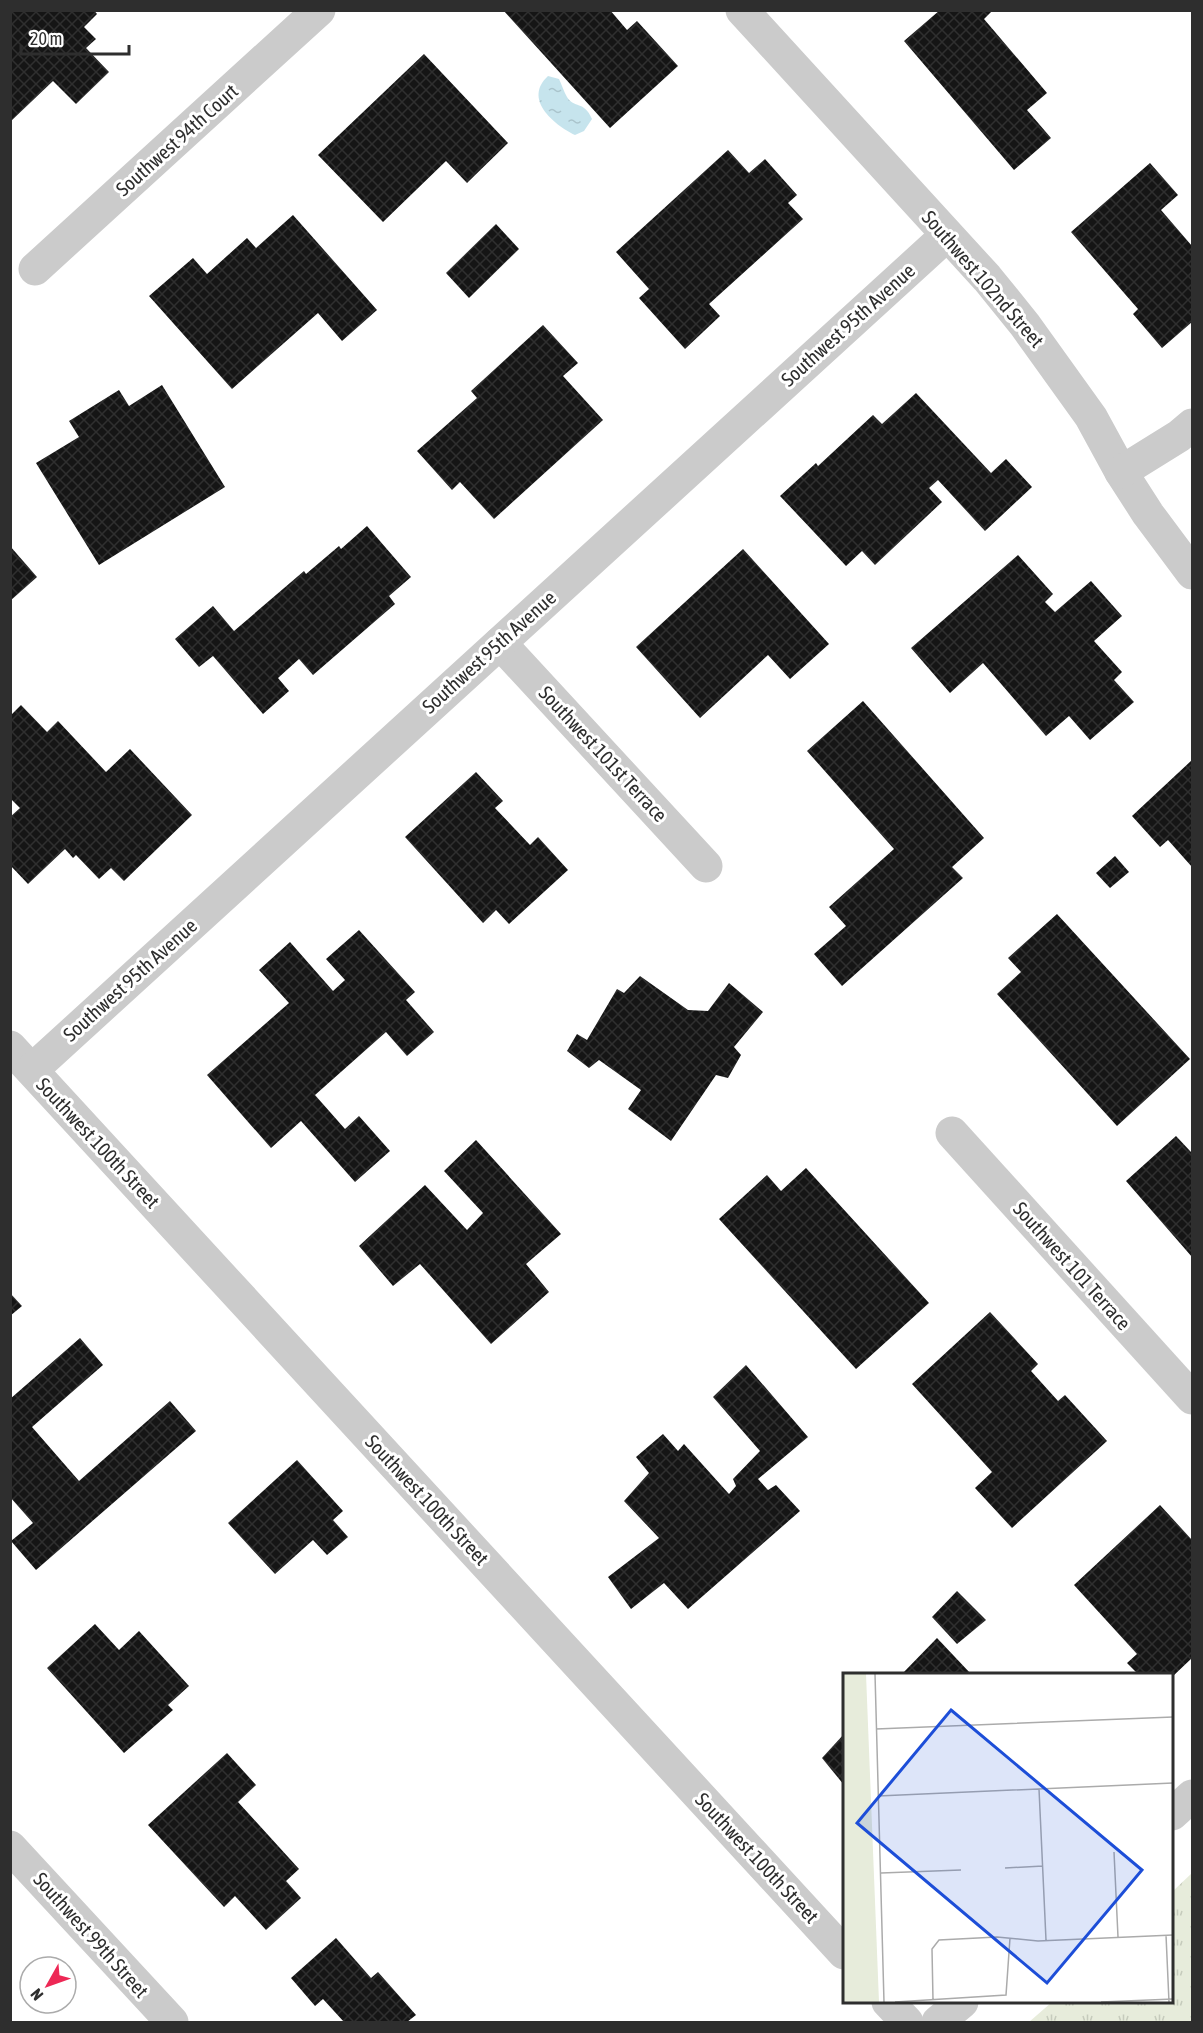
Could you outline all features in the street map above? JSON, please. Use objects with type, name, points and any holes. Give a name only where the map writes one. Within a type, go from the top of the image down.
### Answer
[{"type":"street","name":"Southwest 94th Court","points":[[35,269],[319,10]]},
{"type":"street","name":"Southwest 102nd Street","points":[[742,10],[993,286],[1060,372],[1091,417],[1121,472],[1192,573]]},
{"type":"street","name":"Southwest 95th Avenue","points":[[21,1059],[500,643],[947,235]]},
{"type":"street","points":[[1121,472],[1179,436],[1192,425]]},
{"type":"street","name":"Southwest 101st Terrace","points":[[500,643],[706,866]]},
{"type":"street","name":"Southwest 100th Street","points":[[21,1059],[843,1952]]},
{"type":"street","name":"Southwest 101 Terrace","points":[[951,1133],[1192,1398]]},
{"type":"street","points":[[1173,1813],[1192,1796]]},
{"type":"street","name":"Southwest 99th Street","points":[[10,1847],[172,2022]]},
{"type":"street","points":[[890,2003],[907,2022]]},
{"type":"street","points":[[938,2022],[960,2003]]},
{"type":"green space","points":[[1192,1873],[1192,2022],[1029,2022],[1051,2003],[1173,2003],[1173,1891]]},
{"type":"water","points":[[548,76],[559,79],[570,101],[589,113],[592,119],[584,131],[575,135],[550,118],[544,110],[539,93],[541,85]]},
{"type":"building","points":[[10,10],[94,10],[97,14],[84,27],[96,39],[86,48],[109,72],[76,104],[53,81],[10,122]]},
{"type":"building","points":[[503,10],[610,10],[627,30],[637,21],[678,66],[610,128]]},
{"type":"building","points":[[940,10],[993,10],[984,19],[1047,93],[1027,110],[1051,138],[1014,170],[904,41]]},
{"type":"building","points":[[424,54],[508,143],[467,183],[446,161],[383,222],[318,155]]},
{"type":"building","points":[[728,150],[749,173],[765,159],[797,195],[788,203],[803,219],[709,304],[720,316],[685,349],[639,298],[649,289],[616,252]]},
{"type":"building","points":[[1150,163],[1178,195],[1161,210],[1192,246],[1192,322],[1162,348],[1133,314],[1138,309],[1071,232]]},
{"type":"building","points":[[293,215],[377,310],[342,341],[318,313],[232,389],[149,296],[193,258],[207,274],[247,238],[256,248]]},
{"type":"building","points":[[496,224],[519,249],[469,298],[446,273]]},
{"type":"building","points":[[543,325],[578,363],[563,376],[603,420],[494,519],[460,482],[452,490],[417,451],[477,398],[471,391]]},
{"type":"building","points":[[162,385],[225,487],[99,565],[36,463],[79,437],[69,421],[119,390],[129,406]]},
{"type":"building","points":[[916,393],[991,473],[1006,459],[1032,487],[985,531],[938,480],[929,488],[942,502],[875,565],[862,551],[846,566],[780,496],[816,463],[818,466],[873,415],[882,424]]},
{"type":"building","points":[[367,526],[411,577],[389,596],[395,604],[313,675],[299,659],[278,678],[289,691],[263,714],[213,656],[199,667],[175,639],[213,606],[234,631],[304,571],[306,574],[339,546],[341,549]]},
{"type":"building","points":[[10,546],[37,577],[10,601]]},
{"type":"building","points":[[743,549],[829,644],[790,679],[768,655],[700,718],[636,647]]},
{"type":"building","points":[[1018,555],[1053,594],[1045,602],[1055,612],[1091,581],[1122,616],[1094,641],[1122,672],[1114,680],[1134,702],[1090,740],[1069,716],[1046,736],[983,663],[950,693],[911,648]]},
{"type":"building","points":[[863,701],[984,838],[952,867],[963,878],[842,986],[814,954],[846,926],[829,907],[894,849],[807,751]]},
{"type":"building","points":[[21,705],[47,732],[58,721],[106,772],[130,749],[192,815],[124,881],[111,868],[99,879],[76,855],[73,858],[65,849],[28,884],[10,865],[10,817],[20,808],[10,798],[10,716]]},
{"type":"building","points":[[1192,760],[1192,867],[1168,840],[1160,847],[1132,816]]},
{"type":"building","points":[[476,772],[503,801],[495,808],[530,845],[538,837],[568,870],[509,924],[496,910],[483,923],[405,837]]},
{"type":"building","points":[[1115,856],[1129,872],[1110,888],[1096,873]]},
{"type":"building","points":[[1057,914],[1190,1059],[1117,1126],[997,994],[1021,972],[1008,958]]},
{"type":"building","points":[[359,930],[415,992],[406,1000],[434,1032],[407,1056],[386,1032],[315,1095],[345,1129],[359,1116],[390,1151],[355,1182],[301,1121],[271,1148],[207,1075],[289,1003],[259,970],[290,942],[333,991],[345,980],[326,959]]},
{"type":"building","points":[[640,976],[688,1010],[708,1011],[729,983],[763,1012],[734,1047],[741,1055],[728,1078],[716,1075],[671,1141],[628,1109],[641,1090],[599,1060],[589,1068],[567,1051],[577,1034],[587,1040],[617,989],[624,993]]},
{"type":"building","points":[[1176,1136],[1192,1151],[1192,1257],[1126,1181]]},
{"type":"building","points":[[476,1140],[561,1234],[526,1264],[549,1292],[491,1344],[420,1264],[393,1286],[359,1246],[425,1185],[467,1230],[483,1213],[444,1171]]},
{"type":"building","points":[[806,1168],[929,1303],[856,1369],[719,1219],[767,1175],[781,1191]]},
{"type":"building","points":[[10,1293],[22,1306],[10,1316]]},
{"type":"building","points":[[990,1312],[1038,1364],[1031,1371],[1058,1401],[1065,1395],[1107,1441],[1012,1528],[975,1488],[992,1472],[912,1384]]},
{"type":"building","points":[[80,1338],[103,1365],[32,1427],[79,1481],[170,1401],[196,1431],[36,1570],[11,1541],[33,1523],[10,1497],[10,1399]]},
{"type":"building","points":[[746,1365],[808,1437],[758,1479],[768,1490],[776,1485],[800,1511],[688,1609],[664,1583],[631,1609],[608,1577],[659,1538],[624,1501],[649,1473],[636,1457],[663,1434],[678,1451],[684,1444],[729,1494],[736,1486],[733,1479],[760,1451],[713,1397]]},
{"type":"building","points":[[297,1460],[343,1511],[333,1520],[348,1537],[327,1555],[313,1540],[275,1574],[228,1523]]},
{"type":"building","points":[[1160,1505],[1192,1540],[1192,1658],[1173,1676],[1173,1673],[1137,1673],[1127,1663],[1137,1654],[1074,1585]]},
{"type":"building","points":[[957,1591],[986,1620],[957,1644],[932,1617]]},
{"type":"building","points":[[95,1624],[119,1650],[139,1631],[189,1686],[168,1705],[173,1710],[124,1753],[47,1668]]},
{"type":"building","points":[[937,1638],[970,1673],[903,1673]]},
{"type":"building","points":[[843,1735],[843,1784],[822,1758]]},
{"type":"building","points":[[227,1753],[256,1785],[238,1802],[299,1869],[286,1881],[301,1898],[266,1930],[235,1896],[224,1907],[148,1825]]},
{"type":"building","points":[[336,1938],[371,1978],[378,1972],[416,2015],[407,2022],[344,2022],[323,1999],[315,2006],[291,1978]]}]
